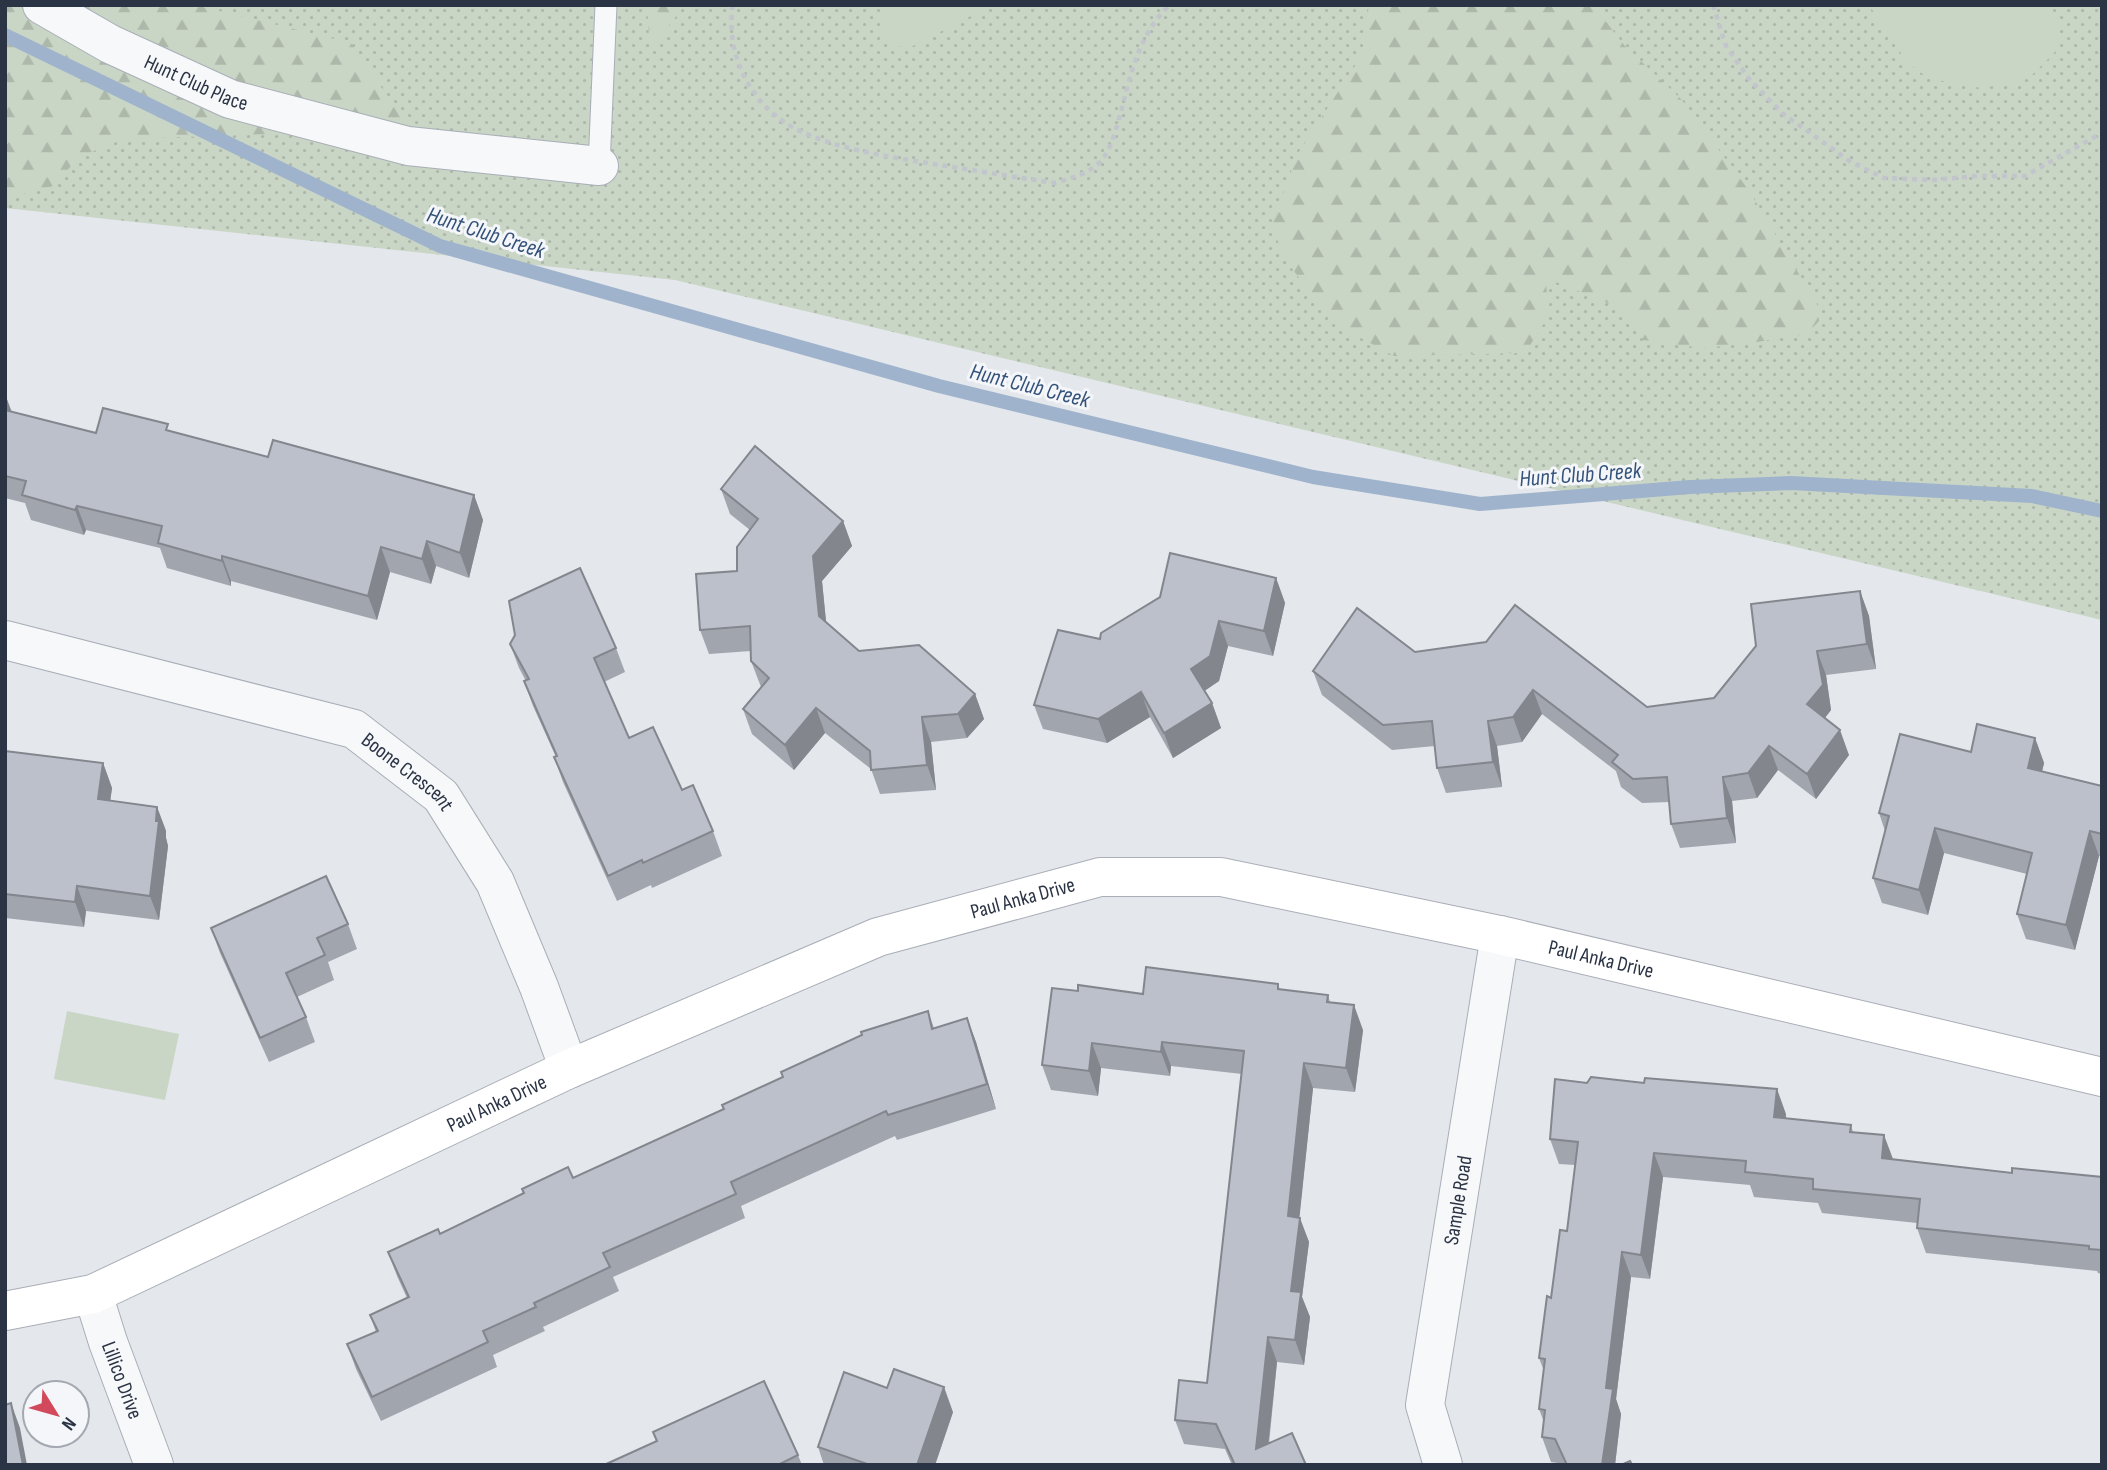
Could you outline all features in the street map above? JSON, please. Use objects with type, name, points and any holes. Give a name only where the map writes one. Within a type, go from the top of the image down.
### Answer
[{"type":"street","name":"Hunt Club Place","points":[[43,5],[110,44],[230,100],[408,146],[599,166]]},
{"type":"street","name":"Boone Crescent","points":[[5,640],[354,729],[441,796],[448,806],[495,882],[569,1069]]},
{"type":"street","name":"Paul Anka Drive","points":[[5,1311],[93,1294],[569,1069],[878,937],[1100,877],[1221,877],[1500,935],[2102,1077]]},
{"type":"street","name":"Sample Road","points":[[1443,1465],[1425,1405],[1500,935]]},
{"type":"street","name":"Lillico Drive","points":[[93,1294],[154,1465]]},
{"type":"lane","points":[[599,166],[606,5]]},
{"type":"path","points":[[733,5],[731,19],[735,52],[746,80],[754,94],[782,121],[802,132],[883,156],[1055,183],[1082,175],[1101,161],[1115,132],[1129,79],[1146,33],[1170,5]]},
{"type":"path","points":[[1713,5],[1726,46],[1750,80],[1774,105],[1851,162],[1884,178],[1933,180],[2025,176],[2102,133]]},
{"type":"green space","points":[[5,5],[2102,5],[2102,620],[675,280],[5,208]]},
{"type":"green space","points":[[5,5],[195,5],[351,43],[410,129],[124,139],[79,157],[53,186],[5,199]]},
{"type":"green space","points":[[647,5],[685,5],[650,50]]},
{"type":"green space","points":[[880,5],[992,5],[909,48],[888,45],[882,38]]},
{"type":"green space","points":[[1369,5],[1593,5],[1624,45],[1681,99],[1750,192],[1818,306],[1819,321],[1807,334],[1744,344],[1702,348],[1643,340],[1625,310],[1546,278],[1548,317],[1525,353],[1394,356],[1335,324],[1293,270],[1271,228],[1297,155],[1362,55]]},
{"type":"green space","points":[[1869,5],[2046,5],[2056,15],[2056,51],[2033,74],[2017,82],[1981,88],[1937,80],[1921,73],[1906,61]]},
{"type":"green space","points":[[67,1011],[179,1034],[165,1100],[54,1079]]},
{"type":"building","points":[[103,408],[168,424],[166,430],[268,457],[273,440],[474,495],[460,553],[427,541],[422,559],[381,547],[368,596],[222,556],[222,561],[158,543],[162,526],[77,506],[75,510],[22,495],[26,481],[5,476],[5,410],[96,433]]},
{"type":"building","points":[[755,446],[843,521],[813,556],[819,616],[859,651],[919,645],[975,694],[958,714],[922,717],[927,765],[871,770],[870,751],[816,708],[785,745],[743,709],[769,678],[751,661],[750,626],[700,630],[696,574],[737,571],[737,547],[758,519],[721,489]]},
{"type":"building","points":[[1170,553],[1276,578],[1264,631],[1219,621],[1210,656],[1191,669],[1212,703],[1164,733],[1141,692],[1098,719],[1034,705],[1058,630],[1100,639],[1101,633],[1160,597]]},
{"type":"building","points":[[580,568],[616,648],[594,658],[629,738],[653,727],[682,790],[693,785],[713,831],[608,876],[554,757],[557,756],[524,681],[529,679],[510,644],[515,635],[509,601]]},
{"type":"building","points":[[1860,591],[1867,644],[1817,651],[1823,685],[1807,704],[1840,730],[1807,774],[1769,746],[1748,773],[1723,777],[1727,818],[1671,824],[1667,777],[1633,779],[1612,762],[1618,755],[1533,690],[1513,717],[1488,721],[1493,762],[1437,768],[1432,721],[1383,725],[1313,671],[1357,608],[1415,652],[1486,642],[1515,605],[1647,707],[1714,698],[1756,646],[1751,604]]},
{"type":"building","points":[[1977,724],[2035,738],[2028,768],[2102,786],[2102,834],[2090,831],[2066,925],[2017,914],[2032,853],[1935,828],[1919,890],[1873,878],[1889,816],[1879,813],[1900,734],[1971,752]]},
{"type":"building","points":[[5,751],[103,763],[98,799],[157,807],[156,821],[159,821],[150,896],[77,886],[75,902],[5,894]]},
{"type":"building","points":[[326,876],[348,924],[317,938],[325,955],[286,973],[306,1017],[260,1038],[211,928]]},
{"type":"building","points":[[1146,967],[1278,984],[1278,989],[1328,995],[1327,1002],[1354,1005],[1346,1068],[1304,1063],[1288,1216],[1300,1218],[1291,1291],[1301,1292],[1295,1340],[1268,1337],[1256,1449],[1292,1433],[1306,1465],[1235,1465],[1216,1424],[1175,1420],[1179,1380],[1207,1383],[1244,1051],[1162,1042],[1161,1052],[1092,1043],[1089,1071],[1042,1065],[1052,988],[1078,991],[1078,985],[1143,994]]},
{"type":"building","points":[[928,1011],[932,1029],[967,1018],[987,1084],[888,1115],[886,1111],[731,1182],[736,1194],[603,1253],[610,1267],[534,1303],[536,1307],[483,1331],[488,1342],[372,1397],[347,1344],[378,1331],[370,1315],[409,1297],[388,1252],[438,1229],[440,1234],[524,1193],[522,1189],[568,1167],[573,1178],[724,1109],[722,1105],[783,1077],[781,1072],[862,1035],[861,1032]]},
{"type":"building","points":[[1591,1077],[1644,1083],[1645,1078],[1777,1089],[1774,1117],[1851,1125],[1850,1132],[1884,1135],[1882,1158],[2012,1173],[2012,1168],[2102,1177],[2102,1250],[2089,1249],[2089,1246],[1917,1228],[1920,1199],[1813,1189],[1813,1179],[1745,1172],[1746,1161],[1654,1153],[1641,1255],[1622,1252],[1606,1388],[1613,1389],[1602,1465],[1567,1465],[1555,1439],[1542,1437],[1545,1410],[1539,1409],[1545,1359],[1539,1358],[1547,1296],[1551,1298],[1560,1230],[1567,1231],[1578,1142],[1550,1139],[1555,1079],[1587,1083]]},
{"type":"building","points":[[894,1369],[944,1387],[917,1465],[870,1465],[818,1447],[844,1372],[887,1388]]},
{"type":"building","points":[[764,1381],[798,1455],[778,1465],[604,1465],[657,1441],[653,1432]]},
{"type":"building","points":[[11,1403],[23,1465],[5,1465],[5,1405]]},
{"type":"waterway","name":"Hunt Club Creek","points":[[5,35],[440,246],[939,386],[1313,477],[1480,504],[1690,487],[1791,483],[2032,496],[2102,511]]}]
